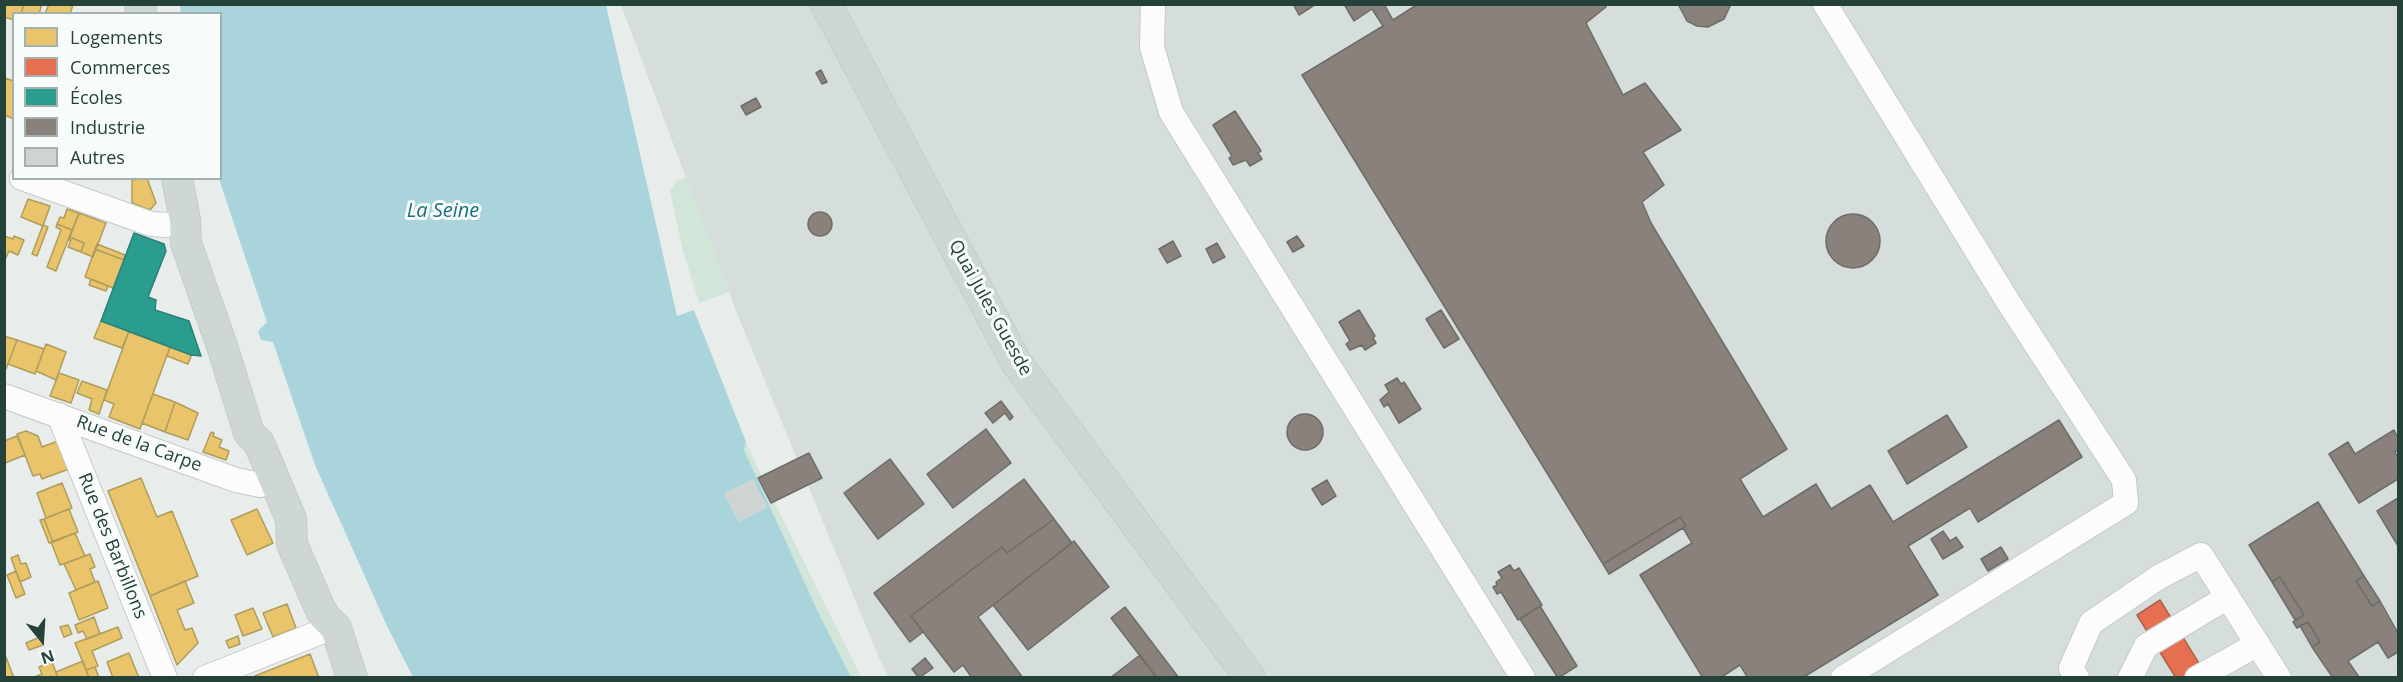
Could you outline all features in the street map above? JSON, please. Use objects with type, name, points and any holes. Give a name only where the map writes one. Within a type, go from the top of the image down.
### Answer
[{"type":"main road","name":"Quai Jules Guesde","points":[[826,4],[1016,362],[1250,678]]},
{"type":"main road","points":[[166,180],[185,220]]},
{"type":"main road","points":[[177,180],[185,220],[186,243],[249,433],[259,443],[291,519],[303,524],[336,595],[340,636],[352,678]]},
{"type":"main road","points":[[340,636],[357,658],[366,678]]},
{"type":"street","points":[[1153,4],[1152,47],[1171,112],[1523,678]]},
{"type":"street","points":[[1825,4],[2007,300],[2124,480],[2126,503],[1843,678]]},
{"type":"street","points":[[28,180],[152,224],[166,225],[185,220]]},
{"type":"street","name":"Rue de la Carpe","points":[[4,396],[236,480],[260,485],[274,481]]},
{"type":"street","name":"Rue des Barbillons","points":[[59,415],[165,678]]},
{"type":"street","points":[[2077,678],[2071,668],[2091,623],[2158,578],[2201,555],[2279,678]]},
{"type":"street","points":[[2130,678],[2146,646],[2228,597]]},
{"type":"street","points":[[205,678],[318,633],[340,636]]},
{"type":"street","points":[[2197,678],[2258,644]]},
{"type":"shaded area","points":[[621,5],[2398,5],[2398,677],[889,677],[882,665],[736,311]]},
{"type":"green space","points":[[686,177],[729,292],[699,303],[683,251],[670,191],[677,181]]},
{"type":"green space","points":[[746,442],[861,677],[851,677],[820,616],[744,450]]},
{"type":"water","name":"La Seine","points":[[180,5],[606,5],[677,316],[694,310],[746,442],[744,450],[820,616],[851,677],[413,677],[387,626],[315,465],[273,342],[261,340],[258,331],[267,322],[219,180],[222,180],[222,12],[181,12]]},
{"type":"building: Logements","points":[[4,4],[24,4],[22,12],[12,12],[12,19],[4,17]]},
{"type":"building: Logements","points":[[24,4],[42,4],[40,12],[22,12]]},
{"type":"building: Logements","points":[[49,4],[73,4],[71,12],[46,12]]},
{"type":"building: Logements","points":[[5,78],[12,80],[12,118],[4,115]]},
{"type":"building: Logements","points":[[132,180],[148,180],[156,203],[150,210],[132,203]]},
{"type":"building: Logements","points":[[28,199],[50,206],[43,226],[21,217]]},
{"type":"building: Logements","points":[[67,209],[79,213],[72,230],[57,224],[60,217],[64,218]]},
{"type":"building: Logements","points":[[79,213],[106,223],[93,257],[81,252],[84,243],[70,237]]},
{"type":"building: Logements","points":[[57,224],[72,230],[56,271],[47,267],[61,230],[56,227]]},
{"type":"building: Logements","points":[[43,225],[48,227],[37,256],[32,254]]},
{"type":"building: Logements","points":[[4,236],[13,239],[14,236],[24,240],[18,255],[9,251],[4,262]]},
{"type":"building: Logements","points":[[70,237],[84,243],[81,252],[68,247]]},
{"type":"building: Logements","points":[[97,244],[125,255],[124,260],[95,249]]},
{"type":"building: Logements","points":[[95,249],[124,260],[113,288],[85,277]]},
{"type":"building: Logements","points":[[91,279],[108,286],[106,291],[89,285]]},
{"type":"building: Logements","points":[[101,321],[129,331],[122,348],[94,338]]},
{"type":"building: Logements","points":[[129,331],[170,347],[140,429],[109,417],[114,404],[104,400]]},
{"type":"building: Logements","points":[[4,336],[17,340],[6,369],[4,369]]},
{"type":"building: Logements","points":[[17,340],[44,349],[35,374],[8,364]]},
{"type":"building: Logements","points":[[46,344],[66,352],[56,380],[36,371]]},
{"type":"building: Logements","points":[[170,347],[192,354],[188,364],[167,356]]},
{"type":"building: Logements","points":[[59,373],[79,380],[71,403],[50,396]]},
{"type":"building: Logements","points":[[82,381],[107,390],[99,414],[89,410],[92,399],[77,393]]},
{"type":"building: Logements","points":[[153,394],[175,402],[165,432],[142,423]]},
{"type":"building: Logements","points":[[175,402],[198,413],[188,440],[165,432]]},
{"type":"building: Logements","points":[[26,431],[38,436],[42,447],[58,441],[69,469],[42,479],[40,474],[33,476],[17,434]]},
{"type":"building: Logements","points":[[211,432],[214,433],[213,436],[222,440],[219,447],[229,451],[226,460],[203,452]]},
{"type":"building: Logements","points":[[17,436],[25,455],[5,463],[4,441]]},
{"type":"building: Logements","points":[[141,478],[157,517],[172,511],[198,576],[150,596],[108,491]]},
{"type":"building: Logements","points":[[62,483],[72,508],[46,518],[37,493]]},
{"type":"building: Logements","points":[[69,509],[78,532],[53,542],[44,519]]},
{"type":"building: Logements","points":[[257,509],[273,543],[247,555],[231,520]]},
{"type":"building: Logements","points":[[44,519],[53,542],[49,543],[40,520]]},
{"type":"building: Logements","points":[[75,533],[85,556],[60,565],[51,542]]},
{"type":"building: Logements","points":[[90,554],[95,567],[90,569],[95,582],[76,590],[64,564]]},
{"type":"building: Logements","points":[[18,555],[21,564],[26,563],[31,577],[20,582],[11,558]]},
{"type":"building: Logements","points":[[16,571],[25,594],[16,598],[7,575]]},
{"type":"building: Logements","points":[[98,581],[108,608],[79,620],[69,593]]},
{"type":"building: Logements","points":[[185,581],[194,603],[177,610],[185,630],[192,628],[198,643],[177,665],[150,596]]},
{"type":"building: Logements","points":[[287,604],[296,628],[273,637],[263,613]]},
{"type":"building: Logements","points":[[253,608],[262,629],[243,636],[235,615]]},
{"type":"building: Logements","points":[[94,617],[100,634],[87,639],[83,631],[78,633],[75,625]]},
{"type":"building: Logements","points":[[68,625],[72,634],[64,637],[60,627]]},
{"type":"building: Logements","points":[[118,627],[122,638],[92,651],[98,666],[86,670],[75,643]]},
{"type":"building: Logements","points":[[238,636],[240,644],[229,648],[226,641]]},
{"type":"building: Logements","points":[[40,637],[43,645],[29,650],[26,643]]},
{"type":"building: Logements","points":[[129,653],[139,678],[113,678],[107,662]]},
{"type":"building: Logements","points":[[310,654],[319,678],[255,678],[255,676]]},
{"type":"building: Logements","points":[[6,657],[14,678],[4,678]]},
{"type":"building: Logements","points":[[83,661],[89,678],[58,678],[56,672]]},
{"type":"building: Logements","points":[[52,662],[58,678],[32,678],[42,674],[39,667]]},
{"type":"building: Logements","points":[[95,667],[99,678],[89,678],[86,670]]},
{"type":"building: Commerces","points":[[2160,600],[2208,678],[2176,678],[2137,615]]},
{"type":"building: Écoles","points":[[134,233],[164,244],[166,251],[148,297],[156,300],[155,310],[189,321],[201,356],[191,355],[101,321]]},
{"type":"building: Industrie","points":[[1293,4],[1316,4],[1299,15]]},
{"type":"building: Industrie","points":[[1344,4],[1384,4],[1393,20],[1418,4],[1604,4],[1606,7],[1586,23],[1623,95],[1645,83],[1681,130],[1643,152],[1664,185],[1642,202],[1651,223],[1787,449],[1740,479],[1763,517],[1816,484],[1831,509],[1870,485],[1893,522],[2059,420],[2082,457],[1978,522],[1970,508],[1908,546],[1938,595],[1802,678],[1748,678],[1740,665],[1720,678],[1703,678],[1640,575],[1692,543],[1683,528],[1686,526],[1680,517],[1603,564],[1302,75],[1383,26],[1372,9],[1354,21]]},
{"type":"building: Industrie","points":[[1678,4],[1731,4],[1724,19],[1708,27],[1697,26],[1687,21]]},
{"type":"building: Industrie","points":[[821,70],[827,82],[822,84],[816,73]]},
{"type":"building: Industrie","points":[[756,98],[761,107],[746,115],[741,106]]},
{"type":"building: Industrie","points":[[1235,111],[1261,151],[1258,153],[1262,159],[1250,166],[1246,160],[1233,165],[1229,158],[1232,156],[1213,125]]},
{"type":"building: Industrie","points":[[815,212],[825,212],[832,219],[832,229],[825,236],[815,236],[808,229],[808,219]]},
{"type":"building: Industrie","points":[[1848,214],[1858,214],[1868,218],[1876,226],[1880,241],[1876,256],[1868,264],[1858,268],[1848,268],[1838,264],[1830,256],[1826,246],[1826,236],[1830,226],[1838,218]]},
{"type":"building: Industrie","points":[[1297,236],[1304,246],[1293,252],[1287,242]]},
{"type":"building: Industrie","points":[[1173,241],[1181,256],[1167,263],[1159,249]]},
{"type":"building: Industrie","points":[[1217,243],[1225,257],[1213,263],[1206,249]]},
{"type":"building: Industrie","points":[[1359,310],[1375,336],[1373,338],[1376,343],[1365,350],[1362,345],[1350,350],[1346,344],[1350,341],[1339,322]]},
{"type":"building: Industrie","points":[[1441,310],[1459,339],[1444,348],[1426,319]]},
{"type":"building: Industrie","points":[[1397,378],[1401,384],[1404,382],[1421,409],[1399,423],[1388,404],[1384,407],[1380,400],[1389,392],[1385,385]]},
{"type":"building: Industrie","points":[[1001,401],[1013,417],[1010,420],[1005,413],[993,423],[985,413]]},
{"type":"building: Industrie","points":[[1305,414],[1318,419],[1323,432],[1318,445],[1305,450],[1292,445],[1287,432],[1292,419]]},
{"type":"building: Industrie","points":[[1947,415],[1967,447],[1907,484],[1888,451]]},
{"type":"building: Industrie","points":[[986,429],[1011,463],[953,508],[927,474]]},
{"type":"building: Industrie","points":[[2394,430],[2398,438],[2398,450],[2395,452],[2398,458],[2398,479],[2359,503],[2329,454],[2348,442],[2355,454]]},
{"type":"building: Industrie","points":[[809,453],[822,478],[771,503],[758,478]]},
{"type":"building: Industrie","points":[[890,459],[924,504],[878,539],[844,493]]},
{"type":"building: Industrie","points":[[1024,479],[1054,519],[1007,553],[1002,547],[911,616],[923,632],[910,642],[874,593]]},
{"type":"building: Industrie","points":[[1327,480],[1336,496],[1322,505],[1312,489]]},
{"type":"building: Industrie","points":[[2398,498],[2398,546],[2377,511]]},
{"type":"building: Industrie","points":[[2318,502],[2364,576],[2356,581],[2372,606],[2380,601],[2398,633],[2398,652],[2388,658],[2378,642],[2348,661],[2359,677],[2357,678],[2333,678],[2312,647],[2320,642],[2308,622],[2297,628],[2293,622],[2304,615],[2280,577],[2272,582],[2249,545]]},
{"type":"building: Industrie","points":[[1680,517],[1686,526],[1609,574],[1603,564]]},
{"type":"building: Industrie","points":[[1054,519],[1072,543],[978,617],[1023,678],[972,678],[963,665],[954,672],[911,616],[1002,547],[1007,553]]},
{"type":"building: Industrie","points":[[1943,531],[1950,541],[1956,537],[1963,547],[1943,559],[1931,539]]},
{"type":"building: Industrie","points":[[1074,541],[1109,587],[1028,650],[993,605]]},
{"type":"building: Industrie","points":[[2001,547],[2008,559],[1988,571],[1981,559]]},
{"type":"building: Industrie","points":[[1510,565],[1514,571],[1519,568],[1542,605],[1518,620],[1501,592],[1497,594],[1493,587],[1502,578],[1498,572]]},
{"type":"building: Industrie","points":[[2364,576],[2380,601],[2372,606],[2356,581]]},
{"type":"building: Industrie","points":[[2280,577],[2304,615],[2295,620],[2272,582]]},
{"type":"building: Industrie","points":[[1540,606],[1577,666],[1558,678],[1520,619]]},
{"type":"building: Industrie","points":[[1125,607],[1179,678],[1157,678],[1111,618]]},
{"type":"building: Industrie","points":[[2308,622],[2320,642],[2312,647],[2300,626]]},
{"type":"building: Industrie","points":[[1140,655],[1157,678],[1110,678]]},
{"type":"building: Industrie","points":[[925,658],[933,668],[919,678],[912,669]]},
{"type":"building: Autres","points":[[753,480],[766,507],[739,521],[725,494]]}]
